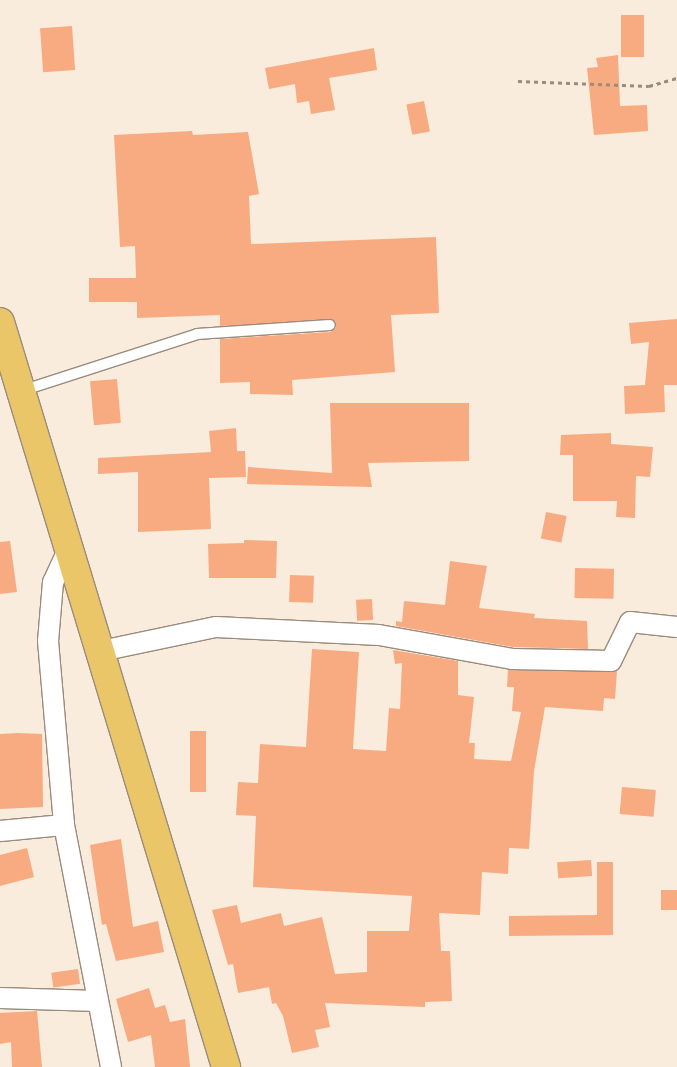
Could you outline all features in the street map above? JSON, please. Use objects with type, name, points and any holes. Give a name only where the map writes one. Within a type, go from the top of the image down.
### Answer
[{"type":"main road","points":[[0,322],[226,1067]]},
{"type":"street","points":[[69,548],[53,582],[48,641],[64,825],[111,1067]]},
{"type":"street","points":[[101,651],[216,627],[379,635],[512,659],[611,661],[630,622],[677,627]]},
{"type":"street","points":[[0,831],[64,825]]},
{"type":"street","points":[[0,998],[97,1001]]},
{"type":"lane","points":[[20,392],[197,334],[330,325]]},
{"type":"path","points":[[518,81],[649,86],[677,78]]},
{"type":"building","points":[[621,15],[644,15],[644,57],[621,57]]},
{"type":"building","points":[[72,26],[75,70],[43,72],[40,28]]},
{"type":"building","points":[[374,48],[377,70],[329,78],[335,110],[311,114],[309,101],[297,103],[295,84],[269,89],[265,68]]},
{"type":"building","points":[[618,55],[620,106],[647,105],[648,131],[594,135],[587,68],[598,67],[596,58]]},
{"type":"building","points":[[424,101],[430,131],[412,135],[406,104]]},
{"type":"building","points":[[192,131],[193,135],[248,132],[259,194],[249,196],[251,244],[436,237],[439,313],[391,315],[395,372],[292,380],[293,395],[250,394],[250,382],[220,383],[220,339],[330,332],[336,328],[335,321],[220,326],[220,315],[137,318],[137,302],[89,302],[89,278],[136,278],[135,246],[120,247],[114,135]]},
{"type":"building","points":[[677,319],[677,385],[664,385],[665,412],[625,414],[624,386],[645,385],[649,342],[631,344],[629,323]]},
{"type":"building","points":[[117,379],[121,423],[94,425],[90,381]]},
{"type":"building","points":[[330,403],[469,403],[469,461],[368,463],[372,487],[247,484],[248,467],[332,473]]},
{"type":"building","points":[[236,428],[237,451],[245,451],[246,477],[209,478],[211,529],[138,532],[138,472],[98,474],[98,458],[211,452],[209,431]]},
{"type":"building","points":[[611,433],[611,444],[653,447],[650,477],[636,476],[635,518],[616,517],[617,501],[573,501],[573,455],[560,455],[561,435]]},
{"type":"building","points":[[546,512],[567,516],[561,543],[541,539]]},
{"type":"building","points":[[244,540],[277,541],[276,578],[209,578],[208,544],[244,543]]},
{"type":"building","points":[[10,541],[17,592],[0,594],[0,542]]},
{"type":"building","points":[[450,561],[487,566],[479,608],[535,614],[534,618],[587,621],[588,649],[513,647],[396,626],[396,621],[402,622],[404,601],[445,605]]},
{"type":"building","points":[[575,568],[614,569],[613,599],[574,598]]},
{"type":"building","points":[[290,575],[314,576],[313,603],[289,602]]},
{"type":"building","points":[[372,599],[373,620],[357,621],[356,600]]},
{"type":"building","points":[[312,649],[359,652],[353,749],[386,751],[389,708],[400,709],[402,663],[395,664],[393,650],[458,661],[458,695],[474,697],[469,743],[475,743],[474,759],[511,761],[521,712],[512,711],[514,687],[507,687],[508,670],[617,671],[615,699],[604,698],[603,711],[545,707],[534,771],[529,849],[509,848],[508,874],[482,872],[480,915],[439,913],[441,951],[450,951],[452,1001],[425,1002],[425,1007],[325,1003],[330,1027],[315,1030],[319,1047],[292,1053],[283,1016],[276,1003],[272,1004],[269,987],[238,993],[233,964],[228,965],[212,910],[237,905],[241,923],[281,913],[284,926],[322,917],[335,974],[367,972],[367,931],[409,931],[412,896],[253,887],[256,816],[236,815],[238,782],[258,783],[260,744],[306,747]]},
{"type":"building","points":[[190,731],[206,731],[206,792],[190,792]]},
{"type":"building","points":[[0,734],[42,734],[43,807],[0,809]]},
{"type":"building","points":[[622,787],[656,790],[654,817],[620,814]]},
{"type":"building","points":[[121,839],[133,927],[158,921],[164,952],[116,961],[106,924],[102,925],[90,845]]},
{"type":"building","points":[[27,848],[34,877],[0,886],[0,855]]},
{"type":"building","points":[[591,860],[592,876],[558,878],[557,862]]},
{"type":"building","points":[[597,862],[613,862],[613,935],[509,936],[509,916],[597,915]]},
{"type":"building","points":[[661,890],[677,890],[677,910],[661,910]]},
{"type":"building","points":[[78,969],[80,984],[53,988],[51,973]]},
{"type":"building","points":[[149,988],[155,1008],[165,1005],[170,1022],[185,1019],[190,1067],[155,1067],[151,1035],[128,1042],[116,999]]},
{"type":"building","points":[[37,1011],[42,1067],[12,1067],[11,1042],[0,1044],[0,1013]]}]
